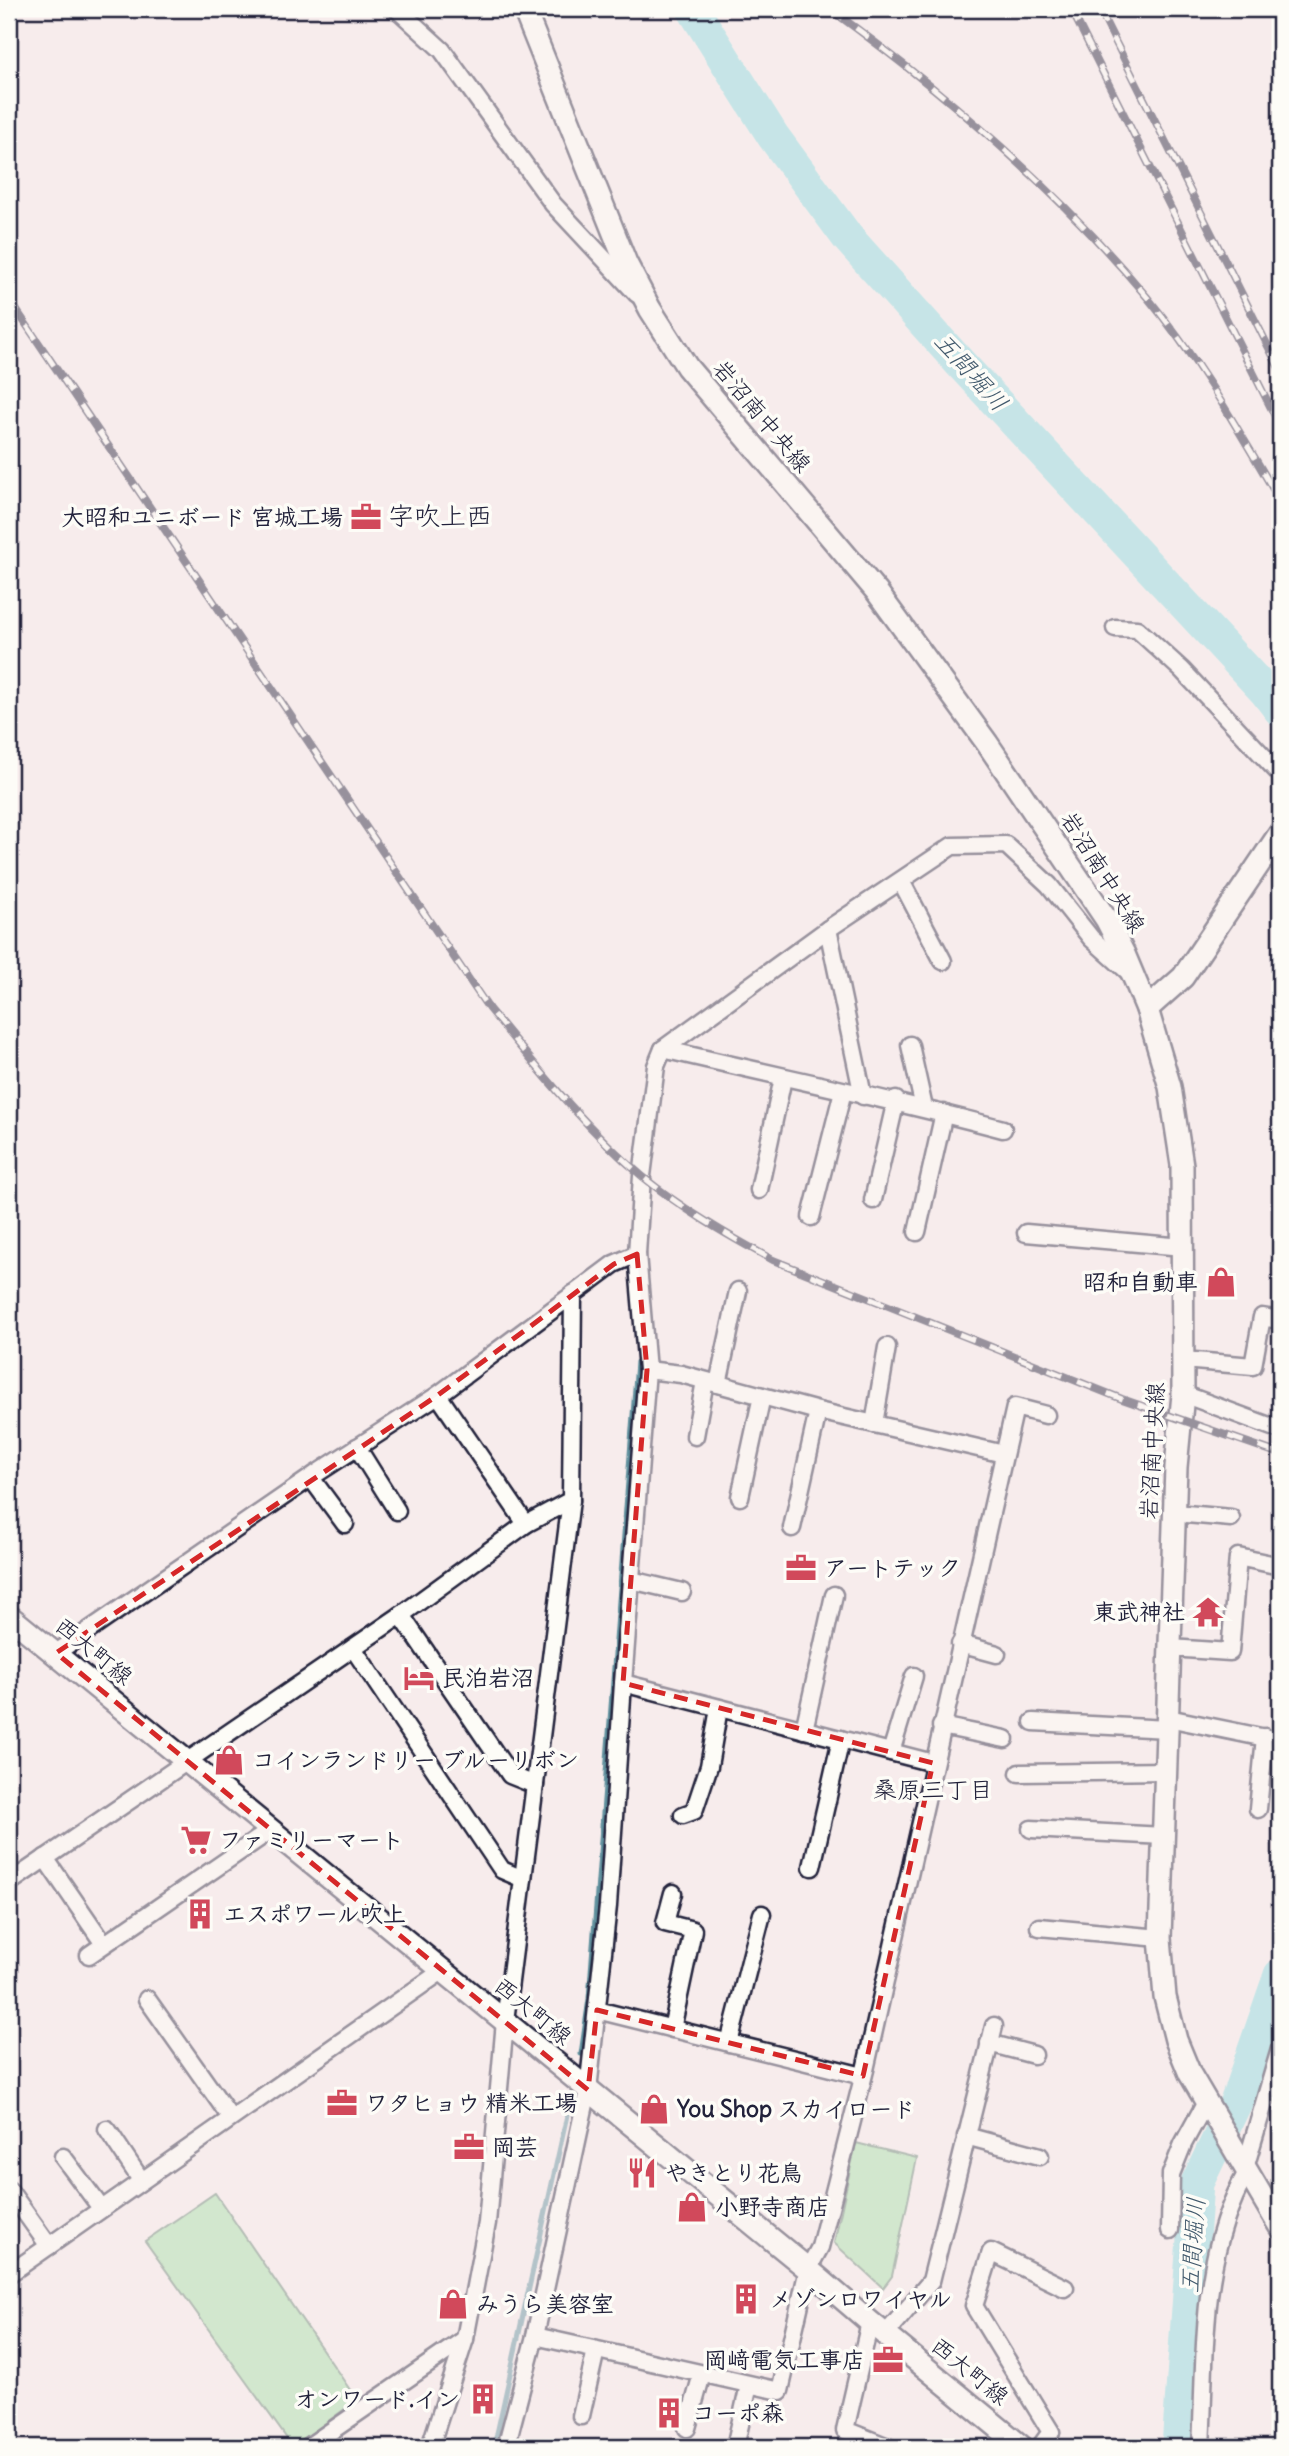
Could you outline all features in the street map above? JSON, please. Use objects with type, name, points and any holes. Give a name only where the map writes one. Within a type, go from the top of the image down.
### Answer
[{"type":"street","points":[[397,9],[442,50],[553,204],[650,309]]},
{"type":"street","name":"岩沼南中央線","points":[[524,9],[607,220],[650,309],[687,367],[877,593],[987,743],[1105,919],[1147,1009],[1170,1087],[1182,1165],[1183,1394],[1175,1513],[1160,1938],[1166,1997],[1176,2040],[1190,2074],[1244,2168]]},
{"type":"street","points":[[1115,628],[1137,629],[1182,670],[1280,774]]},
{"type":"street","points":[[1147,1009],[1183,977],[1280,833]]},
{"type":"street","points":[[506,2447],[535,2336],[588,2090],[597,2010],[608,1906],[647,1370],[637,1254],[642,1176],[656,1066],[663,1049],[828,929],[952,846],[1006,845],[1049,885],[1091,938],[1133,977]]},
{"type":"street","points":[[901,881],[943,961]]},
{"type":"street","points":[[828,929],[863,1096]]},
{"type":"street","points":[[910,1045],[924,1108]]},
{"type":"street","points":[[663,1049],[863,1096],[896,1100],[1003,1129]]},
{"type":"street","points":[[759,1190],[783,1078]]},
{"type":"street","points":[[811,1217],[843,1091]]},
{"type":"street","points":[[873,1200],[896,1100]]},
{"type":"street","points":[[917,1232],[944,1113]]},
{"type":"street","points":[[1026,1233],[1183,1247]]},
{"type":"street","points":[[56,1653],[311,1478],[438,1395],[614,1264],[637,1254]]},
{"type":"street","points":[[695,1436],[738,1292]]},
{"type":"street","points":[[430,2447],[465,2339],[487,2223],[505,2021],[571,1500],[573,1294]]},
{"type":"street","points":[[1182,1360],[1253,1366],[1262,1317],[1280,1320]]},
{"type":"street","points":[[874,1424],[887,1347]]},
{"type":"street","points":[[647,1370],[681,1374],[818,1411],[1004,1454]]},
{"type":"street","points":[[1183,1394],[1280,1430]]},
{"type":"street","points":[[438,1395],[526,1524]]},
{"type":"street","points":[[740,1497],[762,1396]]},
{"type":"street","points":[[535,2336],[780,2391],[808,2269],[820,2248],[863,2076],[1015,1407],[1046,1415]]},
{"type":"street","points":[[792,1528],[818,1411]]},
{"type":"street","points":[[357,1447],[397,1511]]},
{"type":"street","points":[[311,1478],[345,1524]]},
{"type":"street","points":[[9,1883],[401,1615],[526,1524],[571,1500]]},
{"type":"street","points":[[1175,1513],[1231,1518]]},
{"type":"street","points":[[1170,1648],[1230,1652],[1238,1558],[1280,1566]]},
{"type":"street","points":[[631,1580],[682,1591]]},
{"type":"street","points":[[804,1730],[834,1595]]},
{"type":"street","points":[[401,1615],[510,1775],[534,1785]]},
{"type":"street","name":"西大町線","points":[[9,1616],[1023,2447]]},
{"type":"street","points":[[960,1643],[997,1654]]},
{"type":"street","points":[[353,1648],[502,1870],[523,1879]]},
{"type":"street","points":[[891,1752],[914,1676]]},
{"type":"street","points":[[623,1683],[933,1763]]},
{"type":"street","points":[[683,1815],[694,1811],[709,1766],[719,1708]]},
{"type":"street","points":[[1033,1722],[1168,1724],[1273,1739],[1258,1810]]},
{"type":"street","points":[[941,1726],[1005,1739]]},
{"type":"street","points":[[812,1867],[841,1739]]},
{"type":"street","points":[[1020,1773],[1166,1771]]},
{"type":"street","points":[[1031,1829],[1164,1836]]},
{"type":"street","points":[[89,1955],[271,1830]]},
{"type":"street","points":[[45,1858],[104,1944]]},
{"type":"street","points":[[672,2029],[693,1930],[666,1923],[673,1893]]},
{"type":"street","points":[[729,2043],[762,1914]]},
{"type":"street","points":[[1039,1927],[1160,1938]]},
{"type":"street","points":[[9,2274],[443,1971]]},
{"type":"street","points":[[147,1998],[226,2121]]},
{"type":"street","points":[[597,2010],[863,2076]]},
{"type":"street","points":[[888,2447],[845,2430],[877,2329],[931,2281],[993,2026]]},
{"type":"street","points":[[989,2043],[1034,2055]]},
{"type":"street","points":[[1201,2447],[1209,2280],[1222,2230],[1276,2080],[1280,2049]]},
{"type":"street","points":[[181,2065],[226,2121]]},
{"type":"street","points":[[1170,2230],[1171,2174],[1183,2144],[1209,2107]]},
{"type":"street","points":[[107,2129],[141,2180]]},
{"type":"street","points":[[966,2136],[1040,2156]]},
{"type":"street","points":[[63,2157],[102,2208]]},
{"type":"street","points":[[1244,2168],[1280,2227]]},
{"type":"street","points":[[9,2190],[49,2246]]},
{"type":"street","points":[[1040,2447],[1051,2432],[974,2306],[991,2252],[1065,2288]]},
{"type":"street","points":[[308,2447],[465,2339]]},
{"type":"street","points":[[581,2416],[596,2350]]},
{"type":"street","points":[[687,2428],[702,2374]]},
{"type":"street","points":[[735,2447],[750,2385]]},
{"type":"highlighted area","points":[[637,1254],[647,1370],[623,1683],[933,1763],[863,2076],[597,2010],[588,2090],[56,1653],[438,1395],[614,1264]]},
{"type":"green space","points":[[856,2143],[917,2158],[892,2276],[883,2288],[834,2243]]},
{"type":"green space","points":[[215,2193],[357,2400],[293,2447],[145,2241]]},
{"type":"waterway","name":"五間堀川","points":[[693,9],[773,136],[848,238],[1280,710]]},
{"type":"waterway","points":[[581,2054],[589,1999],[637,1362]]},
{"type":"waterway","name":"五間堀川","points":[[1178,2447],[1197,2183],[1236,2102],[1280,1975]]},
{"type":"waterway","points":[[494,2447],[569,2106]]},
{"type":"railway","points":[[830,9],[916,74],[998,143],[1112,256],[1184,346],[1218,396],[1280,501]]},
{"type":"railway","points":[[1071,9],[1280,426]]},
{"type":"railway","points":[[1099,9],[1280,370]]},
{"type":"railway","points":[[9,299],[489,1009],[562,1096],[621,1157],[657,1188],[689,1210],[773,1260],[1122,1399],[1280,1454]]},
{"type":"place","name":"大昭和ユニボード 宮城工場","points":[[366,517]]},
{"type":"place","name":"昭和自動車","points":[[1221,1282]]},
{"type":"place","name":"アートテック","points":[[801,1568]]},
{"type":"place","name":"東武神社","points":[[1208,1612]]},
{"type":"place","name":"民泊岩沼","points":[[419,1678]]},
{"type":"place","name":"コインランドリー ブルーリボン","points":[[229,1760]]},
{"type":"place","name":"ファミリーマート","points":[[196,1840]]},
{"type":"place","name":"エスポワール吹上","points":[[200,1914]]},
{"type":"place","name":"ワタヒョウ 精米工場","points":[[342,2103]]},
{"type":"place","name":"You Shop スカイロード","points":[[654,2109]]},
{"type":"place","name":"岡芸","points":[[469,2147]]},
{"type":"place","name":"やきとり花鳥","points":[[642,2173]]},
{"type":"place","name":"小野寺商店","points":[[692,2207]]},
{"type":"place","name":"メゾンロワイヤル","points":[[746,2299]]},
{"type":"place","name":"みうら美容室","points":[[453,2304]]},
{"type":"place","name":"岡﨑電気工事店","points":[[888,2360]]},
{"type":"place","name":"オンワード.イン","points":[[483,2399]]},
{"type":"place","name":"コーポ森","points":[[669,2413]]},
{"type":"district","name":"字吹上西","points":[[440,516]]},
{"type":"district","name":"桑原三丁目","points":[[933,1790]]}]
